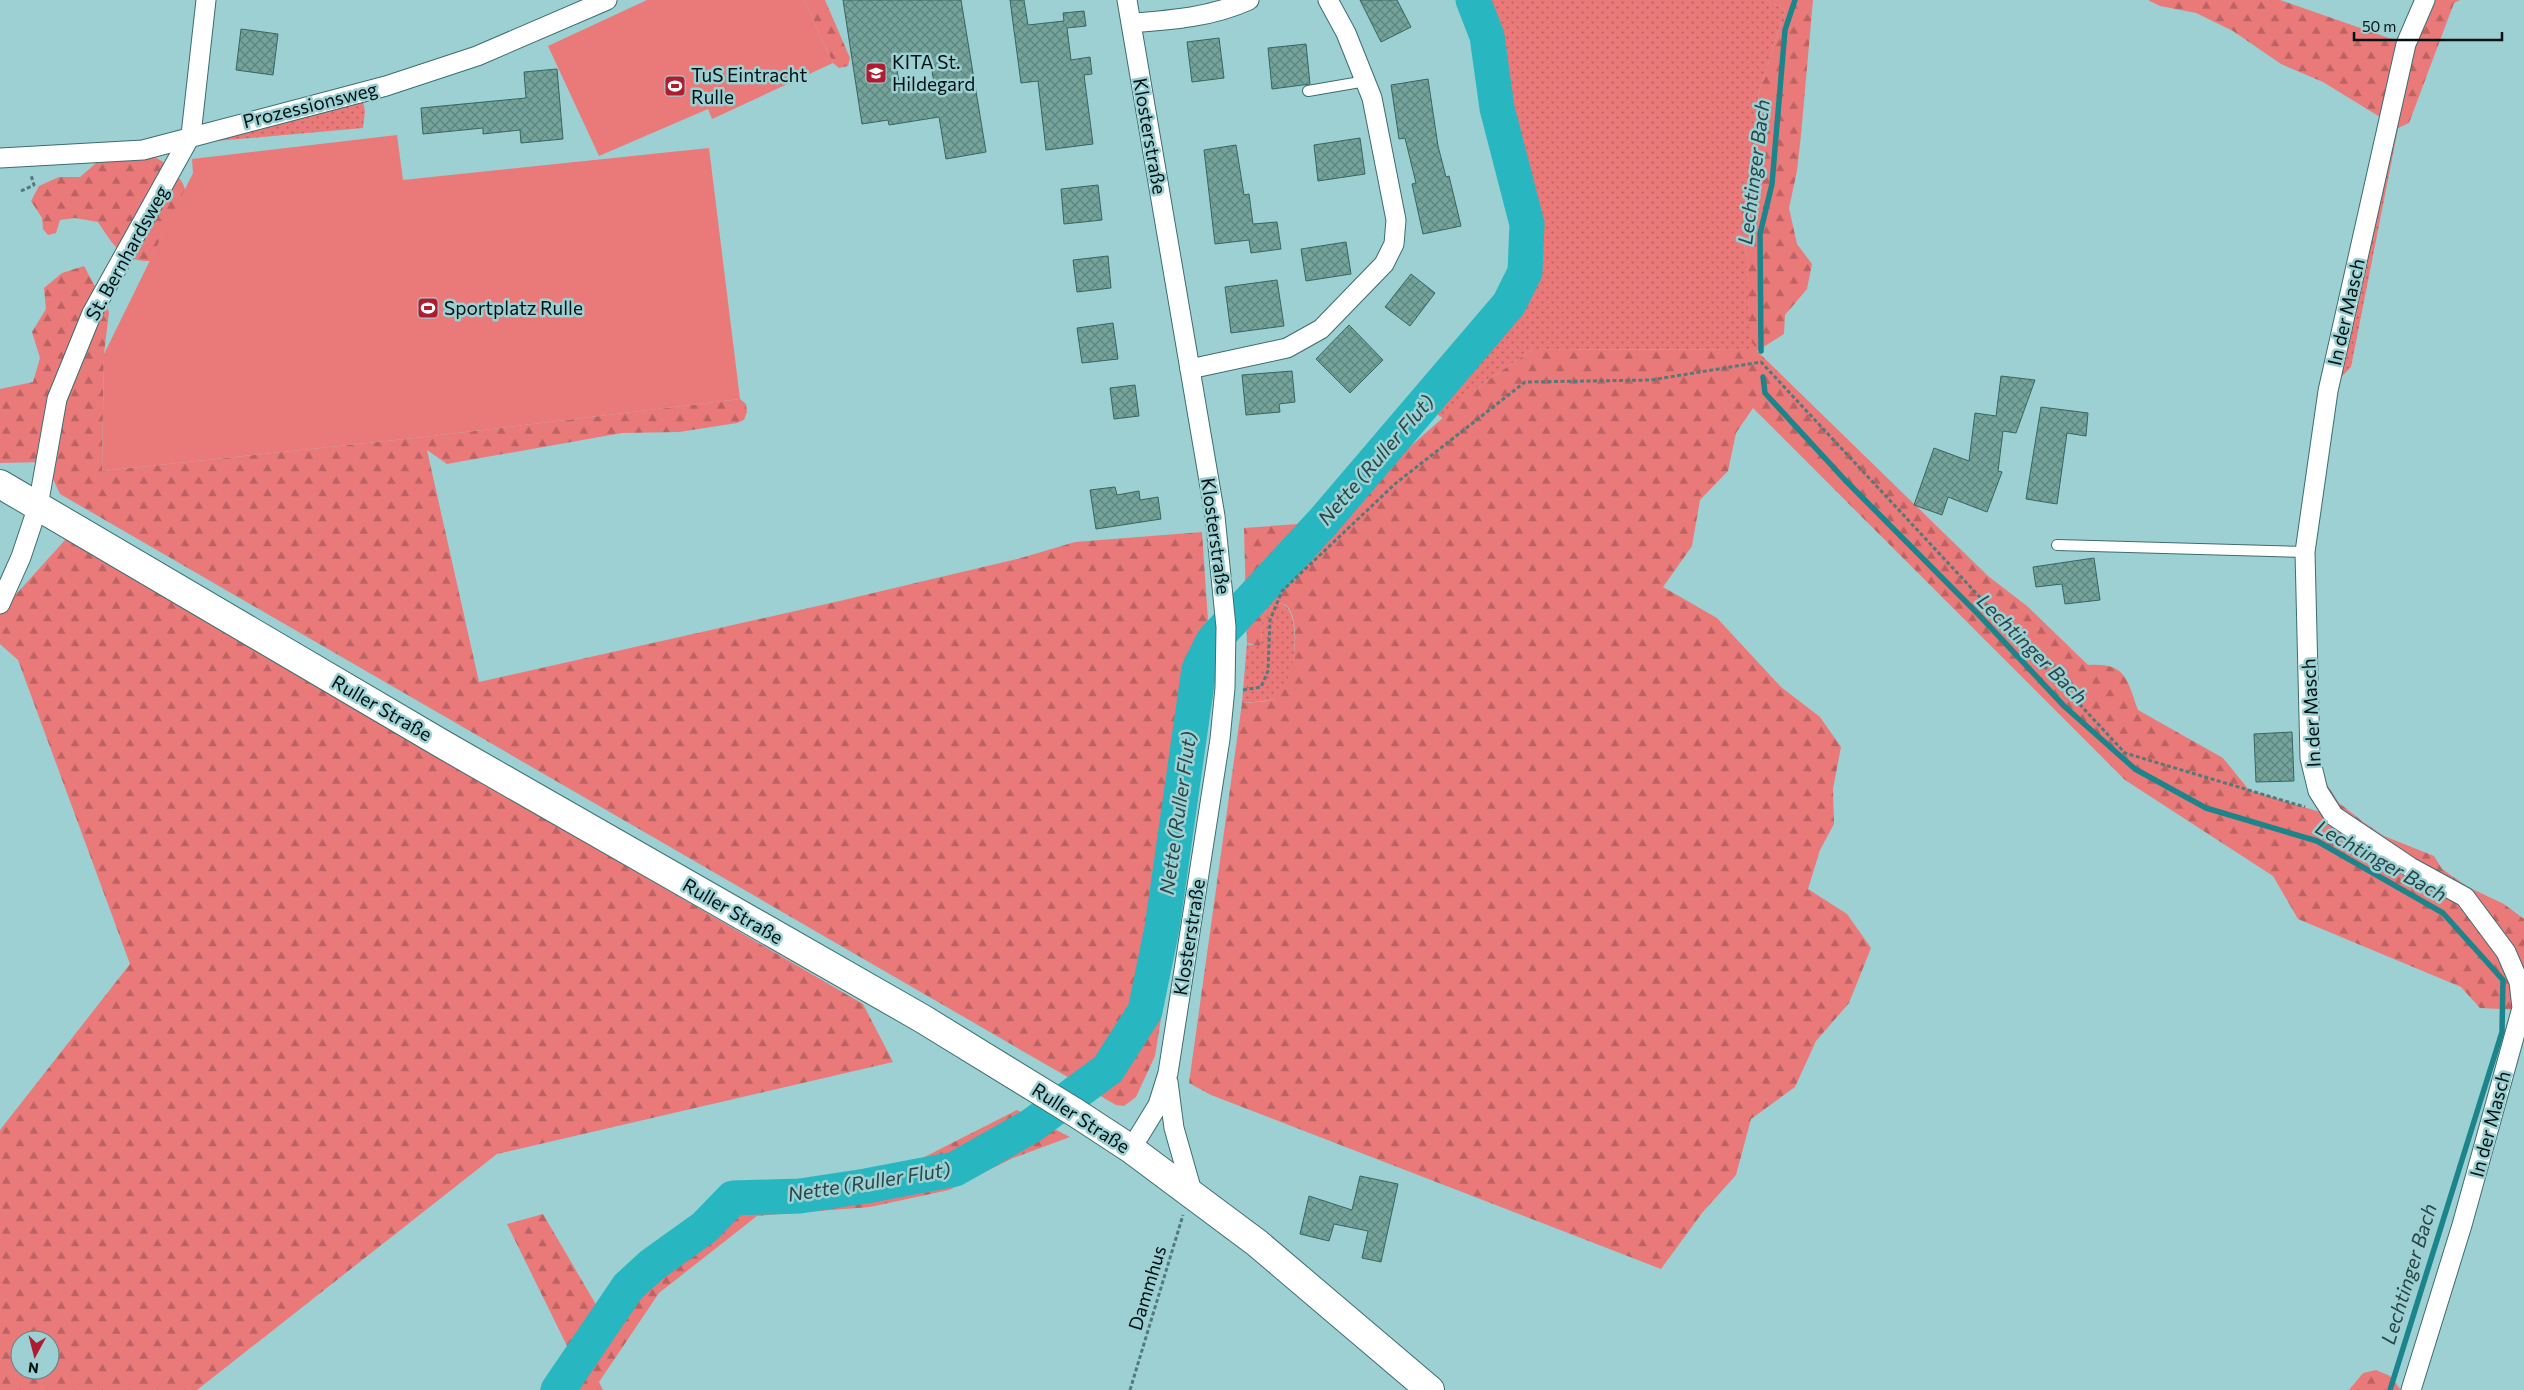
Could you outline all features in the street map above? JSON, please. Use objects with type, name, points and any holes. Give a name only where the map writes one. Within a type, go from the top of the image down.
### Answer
[{"type":"main road","name":"Ruller Straße","points":[[0,484],[444,745],[923,1019],[1076,1113],[1131,1149],[1257,1243],[1430,1390]]},
{"type":"street","name":"St. Bernhardsweg","points":[[0,604],[21,557],[38,506],[57,400],[92,313],[191,136],[206,0]]},
{"type":"street","name":"Prozessionsweg","points":[[0,158],[143,150],[386,86],[477,56],[607,0]]},
{"type":"street","name":"Klosterstraße","points":[[1127,0],[1215,516],[1224,594],[1227,663],[1219,749],[1168,1074],[1158,1105],[1142,1134],[1131,1149]]},
{"type":"street","points":[[1132,23],[1192,17],[1228,10],[1249,0]]},
{"type":"street","points":[[1190,369],[1287,348],[1321,329],[1384,264],[1394,244],[1396,220],[1372,98],[1346,33],[1328,0]]},
{"type":"street","name":"In der Masch","points":[[2411,1390],[2462,1225],[2522,1008],[2519,982],[2506,952],[2465,897],[2410,867],[2334,816],[2318,792],[2310,758],[2305,552],[2328,391],[2406,44],[2425,0]]},
{"type":"street","name":"Klosterstraße","points":[[1168,1074],[1174,1128],[1193,1195]]},
{"type":"lane","points":[[1308,91],[1366,81]]},
{"type":"lane","points":[[2057,546],[2305,552]]},
{"type":"path","points":[[1226,688],[1251,690],[1261,687],[1268,671],[1270,620],[1282,591],[1396,484],[1525,382],[1651,380],[1761,362],[2125,753],[2334,816]]},
{"type":"path","name":"Dammhus","points":[[1130,1390],[1183,1216],[1193,1195]]},
{"type":"green space","name":"TuS Eintracht Rulle","points":[[647,0],[804,0],[833,63],[712,119],[708,109],[599,156],[548,46]]},
{"type":"green space","points":[[804,0],[825,0],[850,58],[848,66],[839,68],[833,63]]},
{"type":"green space","points":[[1490,0],[1767,0],[1785,10],[1758,96],[1762,124],[1751,181],[1754,199],[1741,230],[1747,258],[1749,314],[1756,350],[1533,349],[1478,387],[1444,419],[1423,404],[1509,304],[1525,272],[1527,224],[1497,108],[1496,22]]},
{"type":"green space","points":[[1767,0],[1813,0],[1797,171],[1789,208],[1797,244],[1812,264],[1807,289],[1785,315],[1784,334],[1757,351],[1988,576],[2027,606],[2088,665],[2110,666],[2118,670],[2131,689],[2138,710],[2223,758],[2249,790],[2333,816],[2310,758],[2339,803],[2362,821],[2384,836],[2434,856],[2442,869],[2468,887],[2504,904],[2524,919],[2524,1010],[2480,1008],[2461,987],[2298,919],[2273,876],[2125,780],[1753,408],[1736,433],[1728,471],[1700,500],[1692,546],[1663,587],[1717,618],[1781,687],[1820,717],[1841,747],[1833,789],[1834,824],[1820,850],[1808,889],[1847,914],[1871,948],[1849,1003],[1816,1041],[1795,1087],[1751,1119],[1736,1175],[1702,1213],[1661,1269],[1211,1095],[1189,1083],[1242,703],[1265,701],[1276,697],[1287,680],[1294,654],[1295,628],[1288,607],[1282,603],[1272,604],[1265,612],[1261,644],[1259,646],[1247,643],[1244,528],[1324,522],[1478,387],[1533,349],[1756,350],[1749,334],[1747,258],[1741,230],[1754,199],[1751,181],[1762,124],[1758,96],[1785,10]]},
{"type":"green space","points":[[2148,0],[2280,0],[2406,44],[2425,0],[2460,0],[2454,3],[2409,123],[2398,128],[2323,82],[2281,64],[2233,31],[2196,13],[2160,6]]},
{"type":"green space","points":[[363,102],[365,111],[363,128],[205,142]]},
{"type":"green space","points":[[2388,123],[2398,129],[2351,367],[2328,391]]},
{"type":"green space","name":"Sportplatz Rulle","points":[[397,135],[403,180],[709,148],[740,399],[424,437],[102,471],[104,354],[193,173],[192,159]]},
{"type":"green space","points":[[105,147],[150,155],[166,164],[183,184],[185,190],[150,261],[125,255],[113,244],[98,222],[75,218],[60,220],[56,233],[48,235],[43,229],[42,218],[31,201],[39,186],[59,177],[80,177],[95,164]]},
{"type":"green space","points":[[84,266],[109,312],[104,354],[102,471],[424,437],[740,399],[746,404],[747,412],[744,420],[737,423],[679,432],[622,433],[447,464],[427,450],[479,682],[831,603],[1021,558],[1075,542],[1202,532],[1213,694],[1155,1056],[1136,1097],[1124,1106],[1116,1105],[60,494],[45,462],[0,463],[0,389],[33,382],[40,358],[32,332],[46,309],[44,288],[62,273]]},
{"type":"green space","points":[[66,539],[863,1004],[893,1062],[497,1154],[197,1390],[0,1390],[0,1130],[130,964],[18,660],[0,644],[0,612]]},
{"type":"green space","points":[[1273,603],[1287,607],[1294,627],[1294,656],[1287,684],[1281,693],[1273,699],[1242,703],[1247,643],[1249,645],[1261,644],[1264,615]]},
{"type":"green space","points":[[1017,1110],[1070,1137],[1013,1158],[949,1190],[870,1207],[757,1216],[659,1293],[599,1382],[603,1390],[540,1390],[570,1352],[507,1224],[543,1214],[605,1320],[628,1287],[652,1265],[705,1227],[733,1198],[833,1180],[889,1175]]},
{"type":"green space","points":[[2376,1370],[2390,1376],[2401,1390],[2349,1390],[2363,1373]]},
{"type":"building","name":"KITA St. Hildegard","points":[[843,0],[961,0],[986,152],[946,159],[939,117],[889,125],[888,120],[862,124]],"holes":[[[929,53],[934,83],[900,88],[895,58]]]},
{"type":"building","points":[[1010,0],[1024,0],[1028,25],[1064,21],[1063,13],[1084,11],[1086,26],[1067,28],[1071,60],[1090,57],[1092,74],[1084,75],[1093,144],[1046,150],[1038,81],[1021,83]]},
{"type":"building","points":[[1360,0],[1397,0],[1411,27],[1381,42]]},
{"type":"building","points":[[241,29],[278,34],[273,75],[236,70]]},
{"type":"building","points":[[1219,38],[1224,78],[1192,82],[1187,42]]},
{"type":"building","points":[[1306,44],[1310,84],[1272,89],[1268,48]]},
{"type":"building","points":[[557,69],[563,139],[521,143],[520,130],[483,134],[483,128],[423,134],[421,108],[526,98],[524,72]]},
{"type":"building","points":[[1428,79],[1438,146],[1446,177],[1449,176],[1461,226],[1423,234],[1412,184],[1416,183],[1405,138],[1399,139],[1391,85]]},
{"type":"building","points":[[1360,138],[1365,174],[1318,181],[1314,145]]},
{"type":"building","points":[[1236,145],[1244,195],[1249,194],[1253,224],[1277,222],[1281,249],[1251,253],[1249,240],[1215,244],[1204,150]]},
{"type":"building","points":[[1098,185],[1102,220],[1064,224],[1061,189]]},
{"type":"building","points":[[1346,242],[1351,274],[1306,281],[1301,249]]},
{"type":"building","points":[[1108,256],[1111,288],[1077,292],[1073,260]]},
{"type":"building","points":[[1411,274],[1435,293],[1410,326],[1385,307]]},
{"type":"building","points":[[1277,280],[1284,326],[1231,333],[1225,287]]},
{"type":"building","points":[[1113,323],[1118,359],[1082,363],[1077,328]]},
{"type":"building","points":[[1349,325],[1383,360],[1350,393],[1316,359]]},
{"type":"building","points":[[1292,371],[1295,402],[1279,404],[1280,412],[1246,415],[1242,375]]},
{"type":"building","points":[[2001,376],[2035,380],[2016,433],[2003,431],[1998,471],[2002,472],[1987,512],[1948,497],[1942,515],[1914,505],[1934,448],[1969,461],[1975,413],[1996,416]]},
{"type":"building","points":[[1135,385],[1139,416],[1114,419],[1110,388]]},
{"type":"building","points":[[2041,407],[2088,413],[2086,436],[2067,433],[2057,504],[2026,499]]},
{"type":"building","points":[[1115,487],[1117,495],[1139,491],[1140,500],[1158,497],[1161,519],[1096,529],[1090,490]]},
{"type":"building","points":[[2094,558],[2100,600],[2065,604],[2062,584],[2036,587],[2033,567]]},
{"type":"building","points":[[2292,732],[2294,781],[2256,782],[2254,734]]},
{"type":"building","points":[[1360,1176],[1398,1184],[1381,1262],[1362,1258],[1368,1231],[1334,1224],[1329,1241],[1300,1234],[1309,1196],[1352,1210]]},
{"type":"waterway","name":"Nette (Ruller Flut)","points":[[558,1390],[628,1287],[652,1265],[705,1227],[733,1198],[800,1196],[955,1169],[1031,1126],[1108,1069],[1145,1011],[1162,928],[1199,669],[1213,641],[1323,522],[1509,304],[1525,272],[1527,224],[1497,108],[1487,36],[1473,0]]},
{"type":"waterway","name":"Lechtinger Bach","points":[[1761,351],[1760,234],[1772,184],[1785,30],[1795,0]]},
{"type":"waterway","name":"Lechtinger Bach","points":[[1763,377],[1765,393],[1845,480],[1979,615],[2064,706],[2135,769],[2206,808],[2317,841],[2443,913],[2503,980],[2502,1032],[2390,1390]]},
{"type":"place","name":"KITA St. Hildegard","points":[[876,73]]},
{"type":"place","name":"TuS Eintracht Rulle","points":[[675,86]]},
{"type":"place","name":"Sportplatz Rulle","points":[[428,308]]}]
